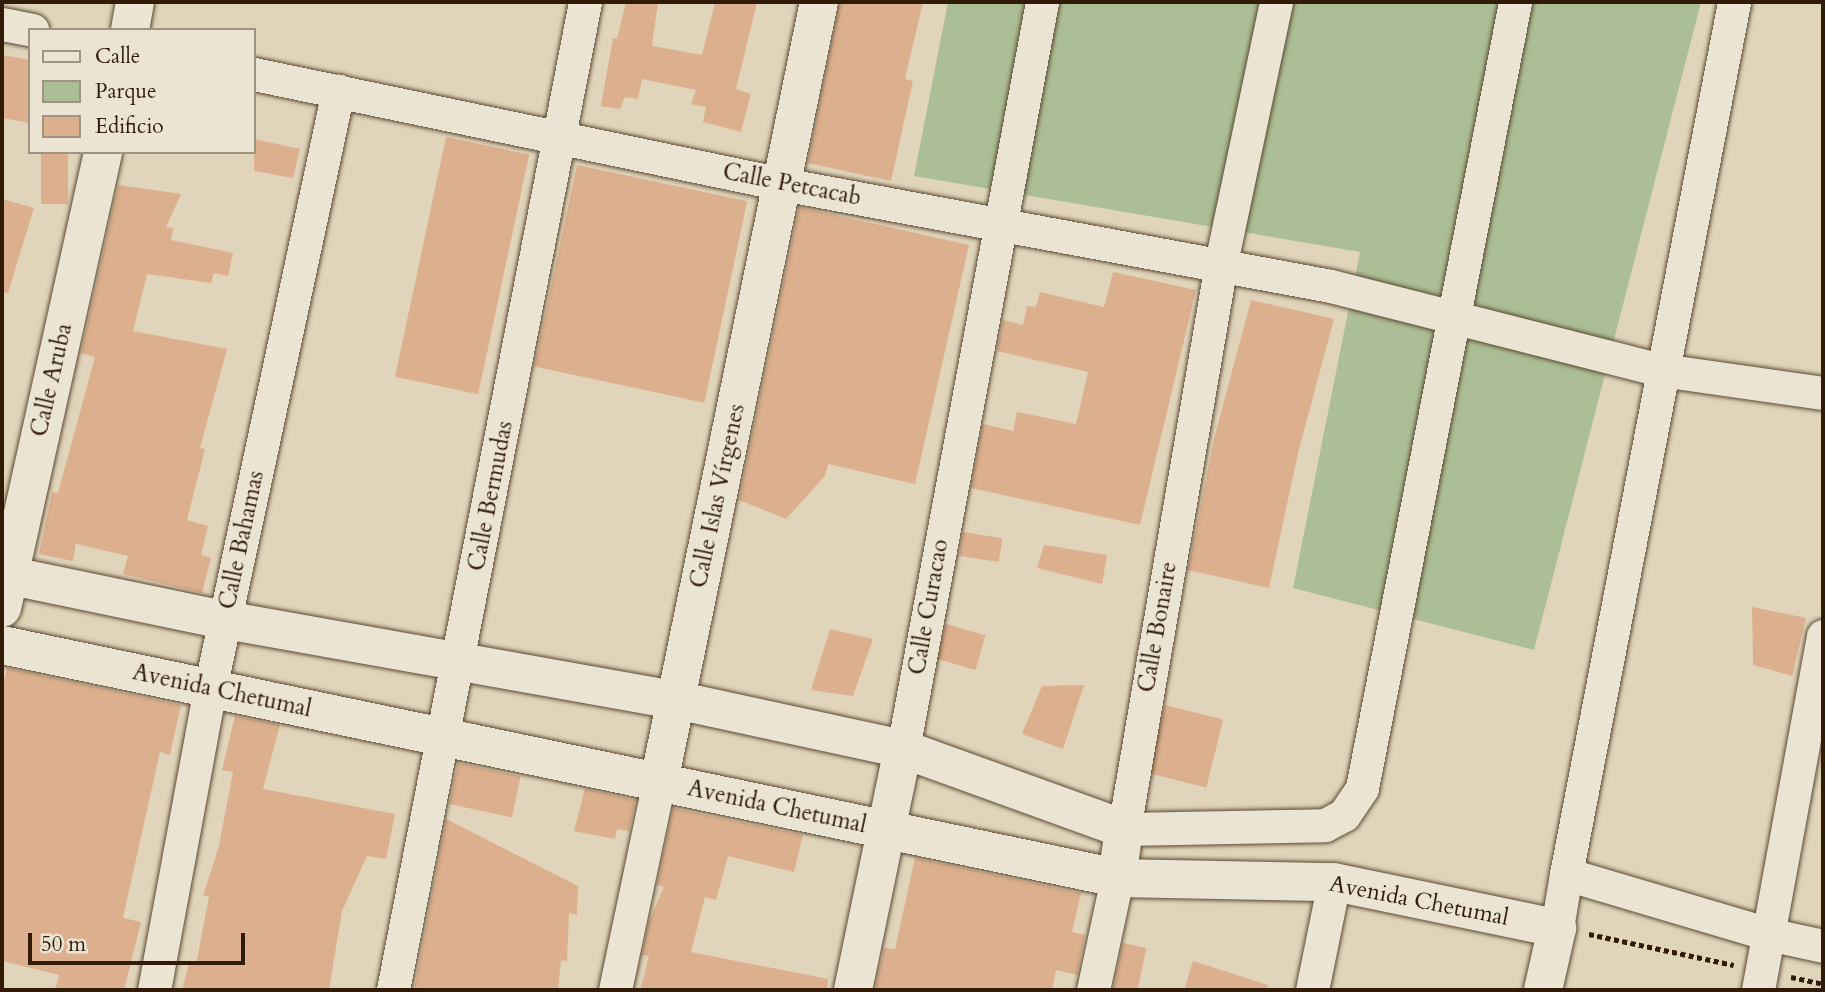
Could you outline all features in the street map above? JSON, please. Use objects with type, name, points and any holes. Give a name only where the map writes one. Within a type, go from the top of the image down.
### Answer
[{"type":"main road","points":[[130,28],[135,2]]},
{"type":"main road","name":"Calle Islas Vírgenes","points":[[659,782],[819,2]]},
{"type":"main road","name":"Calle Aruba","points":[[4,586],[103,154]]},
{"type":"main road","points":[[4,586],[225,620],[676,700],[903,749],[1124,830]]},
{"type":"main road","name":"Avenida Chetumal","points":[[2,645],[1117,878],[1334,882],[1554,941]]},
{"type":"main road","name":"Calle Curacao","points":[[853,990],[903,749]]},
{"type":"main road","name":"Calle Bonaire","points":[[1117,878],[1124,830]]},
{"type":"main road","points":[[1543,990],[1554,941]]},
{"type":"street","name":"Calle Bermudas","points":[[393,990],[460,662],[585,2]]},
{"type":"street","name":"Calle Curacao","points":[[903,749],[1042,2]]},
{"type":"street","name":"Calle Bonaire","points":[[1124,830],[1221,264],[1276,2]]},
{"type":"street","points":[[1124,830],[1325,825],[1344,815],[1362,788],[1515,2]]},
{"type":"street","points":[[1554,941],[1661,370],[1734,2]]},
{"type":"street","points":[[2,24],[28,29]]},
{"type":"street","name":"Calle Petcacab","points":[[256,74],[782,184],[1331,286],[1455,320],[1661,370],[1823,393]]},
{"type":"street","name":"Calle Bahamas","points":[[154,990],[225,620],[338,91]]},
{"type":"street","points":[[1759,980],[1823,636]]},
{"type":"street","name":"Calle Islas Vírgenes","points":[[615,990],[659,782]]},
{"type":"street","points":[[1566,874],[1768,934],[1823,946]]},
{"type":"street","name":"Calle Bonaire","points":[[1093,990],[1117,878]]},
{"type":"street","points":[[1312,990],[1334,882]]},
{"type":"path","points":[[1554,941],[1759,980],[1823,984]]},
{"type":"green space","points":[[948,2],[1701,2],[1534,650],[1293,588],[1360,252],[914,176]]},
{"type":"building","points":[[626,2],[658,2],[652,46],[702,55],[715,2],[757,2],[736,89],[751,94],[741,132],[703,122],[706,107],[691,104],[696,90],[642,79],[638,99],[625,97],[620,109],[601,106],[613,38],[617,39]]},
{"type":"building","points":[[840,2],[923,2],[905,79],[913,81],[891,181],[808,163]]},
{"type":"building","points":[[2,55],[28,60],[28,123],[2,118]]},
{"type":"building","points":[[446,137],[529,155],[478,394],[395,377]]},
{"type":"building","points":[[256,139],[300,149],[293,178],[254,171]]},
{"type":"building","points":[[41,154],[68,154],[68,204],[41,204]]},
{"type":"building","points":[[577,165],[747,201],[704,403],[534,366]]},
{"type":"building","points":[[118,185],[181,194],[166,227],[173,228],[171,240],[233,253],[228,276],[214,273],[211,283],[147,274],[133,331],[227,349],[200,448],[205,449],[187,520],[208,526],[201,555],[211,558],[202,593],[123,574],[128,556],[76,544],[73,561],[39,554],[52,492],[58,493],[95,357],[81,353]]},
{"type":"building","points":[[2,199],[34,208],[8,293],[2,292]]},
{"type":"building","points":[[799,207],[969,245],[915,484],[828,464],[825,476],[786,519],[739,500]]},
{"type":"building","points":[[1113,272],[1196,290],[1140,525],[971,488],[983,424],[1013,431],[1017,412],[1076,424],[1088,372],[997,351],[1003,320],[1023,325],[1027,306],[1036,307],[1040,292],[1104,307]]},
{"type":"building","points":[[1251,300],[1334,319],[1298,453],[1269,588],[1188,570],[1214,439]]},
{"type":"building","points":[[963,532],[1003,538],[999,562],[959,556]]},
{"type":"building","points":[[1044,545],[1107,555],[1102,584],[1037,568]]},
{"type":"building","points":[[1752,607],[1806,618],[1792,676],[1753,665]]},
{"type":"building","points":[[946,624],[985,635],[975,670],[936,659]]},
{"type":"building","points":[[830,629],[873,639],[853,696],[811,690]]},
{"type":"building","points":[[7,668],[181,705],[170,755],[160,752],[123,918],[141,922],[124,990],[55,990],[59,975],[2,961],[2,692]]},
{"type":"building","points":[[1084,685],[1063,749],[1022,734],[1042,686]]},
{"type":"building","points":[[1165,705],[1223,720],[1206,787],[1148,773]]},
{"type":"building","points":[[235,716],[280,725],[263,789],[395,814],[386,859],[367,856],[342,911],[329,990],[182,990],[189,963],[196,965],[209,896],[203,896],[219,846],[233,772],[222,770]]},
{"type":"building","points":[[458,763],[521,776],[512,817],[449,804]]},
{"type":"building","points":[[585,789],[636,800],[629,831],[617,829],[615,839],[574,831]]},
{"type":"building","points":[[673,808],[803,835],[794,872],[728,856],[716,900],[705,897],[691,952],[828,979],[827,990],[640,990],[649,956],[642,955],[649,921],[664,887],[657,885]]},
{"type":"building","points":[[446,819],[578,886],[577,915],[569,913],[567,961],[561,960],[558,990],[414,990]]},
{"type":"building","points":[[915,858],[1081,893],[1072,932],[1085,935],[1077,975],[1056,970],[1052,990],[875,990],[884,948],[895,949]]},
{"type":"building","points":[[1123,943],[1146,948],[1138,990],[1113,990]]},
{"type":"building","points":[[1193,961],[1268,985],[1267,990],[1184,990]]}]
